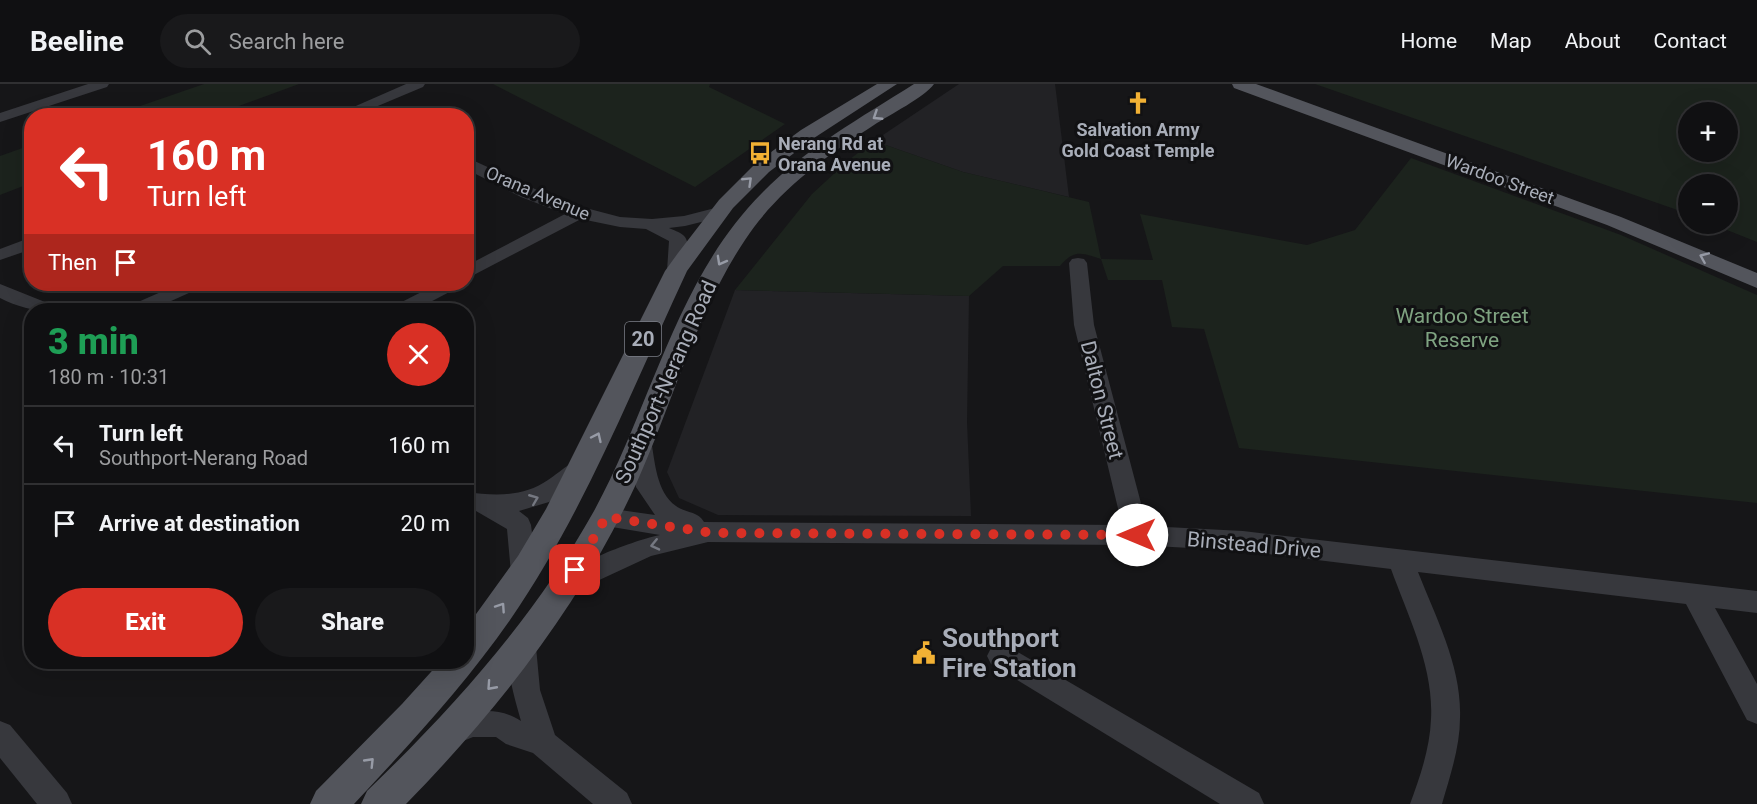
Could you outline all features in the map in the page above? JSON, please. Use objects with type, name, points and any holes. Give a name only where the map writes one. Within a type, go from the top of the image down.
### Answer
[{"type":"main road","name":"Southport-Nerang Road","points":[[474,643],[552,528],[676,271],[719,212],[747,181],[783,152],[890,84]]},
{"type":"main road","name":"Southport-Nerang Road","points":[[380,804],[449,732],[522,647],[567,585],[606,517],[699,301],[730,245],[751,216],[787,179],[819,153],[926,84]]},
{"type":"main road","name":"Wardoo Street","points":[[1240,84],[1614,221],[1757,281]]},
{"type":"main road","name":"Wardoo Street","points":[[1273,84],[1629,209],[1757,262]]},
{"type":"main road","points":[[529,565],[578,523],[591,518],[606,517]]},
{"type":"main road","points":[[329,804],[414,716],[454,669]]},
{"type":"street","points":[[30,108],[102,84]]},
{"type":"street","points":[[370,108],[418,84]]},
{"type":"street","points":[[0,118],[24,110]]},
{"type":"street","name":"Orana Avenue","points":[[474,166],[577,214],[611,222],[646,225],[682,224],[719,212]]},
{"type":"street","points":[[474,270],[577,214]]},
{"type":"street","name":"Orana Avenue","points":[[646,225],[668,232],[677,238],[679,243],[676,271]]},
{"type":"street","points":[[0,255],[24,245]]},
{"type":"street","name":"Dalton Street","points":[[1078,263],[1084,326],[1137,535]]},
{"type":"street","points":[[0,290],[27,303]]},
{"type":"street","points":[[151,303],[178,291]]},
{"type":"street","points":[[414,303],[437,291]]},
{"type":"street","name":"Binstead Drive","points":[[640,440],[648,488],[666,512],[712,533]]},
{"type":"street","points":[[474,502],[518,504],[529,501],[561,484],[584,465]]},
{"type":"street","points":[[474,503],[509,517],[519,525],[522,537],[521,551],[529,565]]},
{"type":"street","name":"Binstead Drive","points":[[606,517],[712,533],[1137,535],[1244,541],[1757,602]]},
{"type":"street","name":"Binstead Drive","points":[[567,585],[609,563],[647,547],[712,533]]},
{"type":"street","points":[[1401,560],[1443,677],[1447,717],[1438,767],[1426,804]]},
{"type":"street","points":[[1694,595],[1757,711]]},
{"type":"street","points":[[522,647],[526,690],[543,744]]},
{"type":"street","points":[[1001,656],[1248,804]]},
{"type":"street","points":[[449,732],[472,724],[487,722],[501,724],[516,734],[543,744],[616,804]]},
{"type":"street","points":[[0,735],[56,804]]},
{"type":"shaded area","points":[[959,84],[1055,84],[1069,197],[963,172],[874,141]]},
{"type":"shaded area","points":[[735,290],[969,296],[967,422],[971,516],[718,515],[679,498],[667,472]]},
{"type":"green space","points":[[204,84],[299,84],[233,108],[134,108]]},
{"type":"green space","points":[[493,84],[710,84],[709,87],[785,124],[695,187]]},
{"type":"green space","points":[[1315,84],[1757,84],[1757,242],[1737,234],[1738,174],[1678,174],[1678,210]]},
{"type":"green space","points":[[874,141],[963,172],[1089,202],[1101,259],[1079,254],[1070,257],[1060,266],[1003,266],[969,296],[735,290],[812,194],[850,159]]},
{"type":"green space","points":[[24,147],[24,186],[0,195],[0,156]]},
{"type":"green space","name":"Wardoo Street Reserve","points":[[1411,158],[1621,235],[1757,295],[1757,503],[1239,448],[1204,329],[1172,327],[1162,280],[1108,280],[1101,259],[1153,260],[1140,214],[1307,245],[1355,230]]},
{"type":"place","name":"Salvation Army Gold Coast Temple","points":[[1138,103]]},
{"type":"place","name":"Nerang Rd at Orana Avenue","points":[[760,153]]},
{"type":"place","name":"Southport Fire Station","points":[[924,653]]},
{"type":"route","points":[[575,570],[606,517],[712,533],[1137,535]]}]
